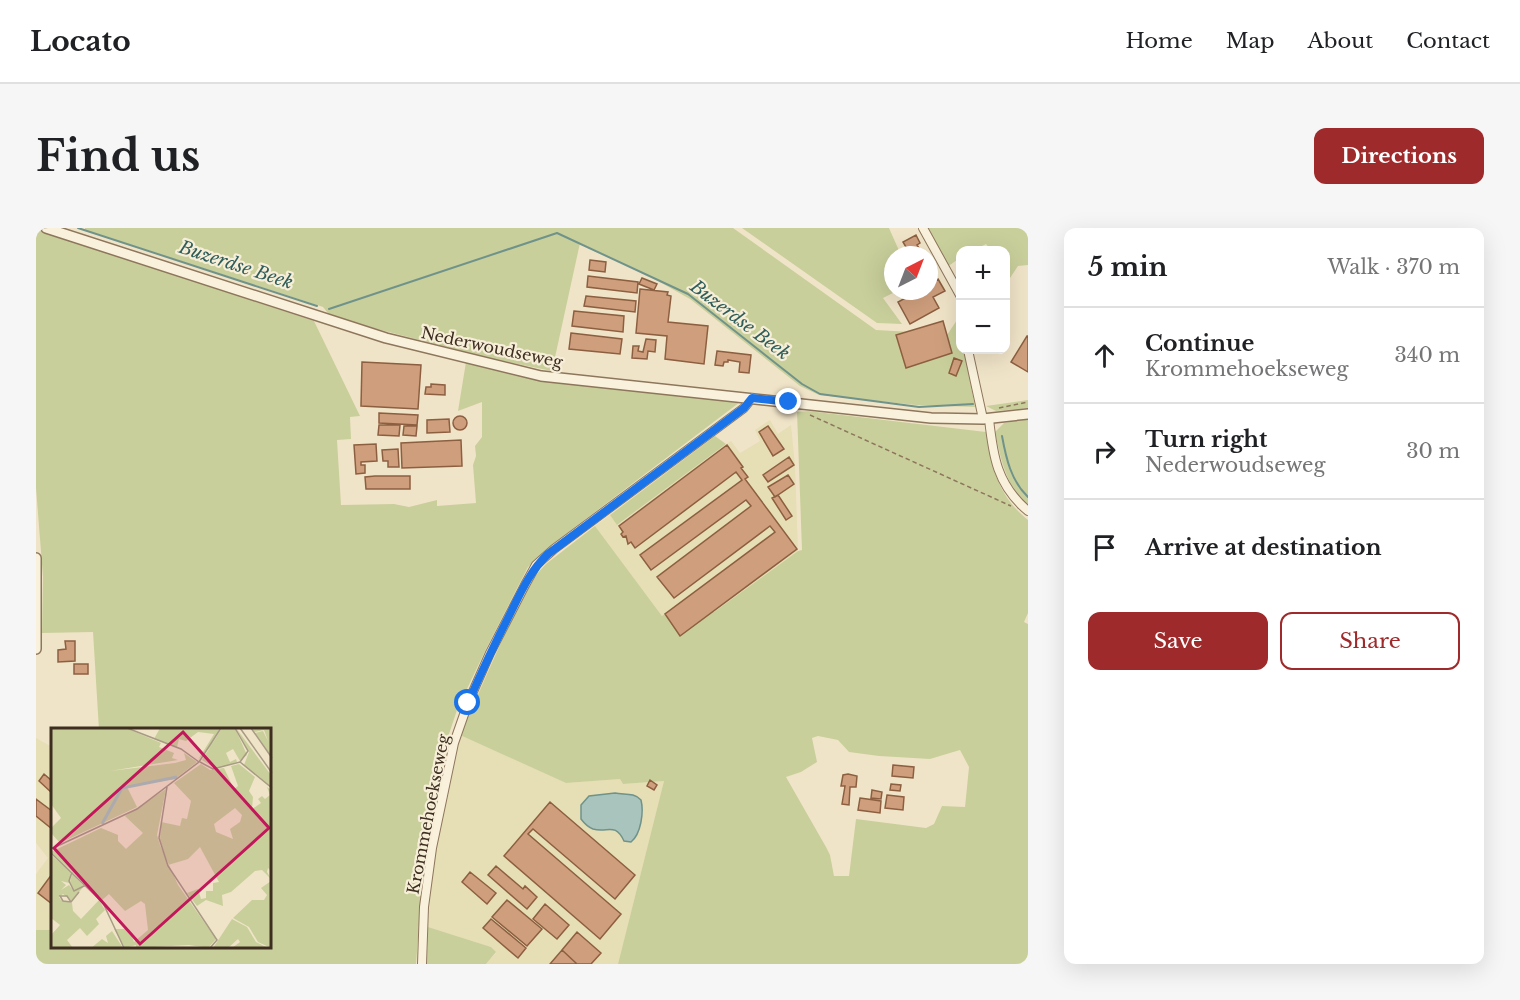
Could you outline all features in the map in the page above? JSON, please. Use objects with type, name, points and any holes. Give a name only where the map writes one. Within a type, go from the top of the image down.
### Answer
[{"type":"street","name":"Nederwoudseweg","points":[[46,228],[386,338],[541,376],[931,418],[986,419],[1028,414]]},
{"type":"street","points":[[923,228],[956,288]]},
{"type":"street","points":[[970,354],[993,458],[999,474],[1016,500],[1028,511]]},
{"type":"street","name":"Krommehoekseweg","points":[[422,964],[424,907],[432,848],[454,742],[490,653],[536,565],[554,549],[744,408],[752,398]]},
{"type":"street","points":[[36,558],[36,649]]},
{"type":"path","points":[[805,411],[1017,509]]},
{"type":"shaded area","points":[[770,420],[778,434],[791,425],[798,551],[714,612],[662,616],[595,526],[610,515],[618,525],[731,441],[740,453],[760,441],[755,430]]},
{"type":"shaded area","points":[[460,735],[566,783],[620,779],[623,784],[664,781],[618,964],[486,964],[496,953],[491,947],[428,927],[432,869]]},
{"type":"shaded area","points":[[36,738],[51,746],[51,930],[36,930],[36,874],[48,858],[36,843]]},
{"type":"green space","points":[[85,228],[733,228],[876,330],[912,332],[920,352],[934,360],[956,322],[956,354],[965,354],[975,407],[916,405],[819,395],[800,386],[690,299],[649,276],[580,243],[552,371],[489,358],[331,317],[323,307],[85,230]]},
{"type":"green space","points":[[742,228],[889,228],[897,246],[884,246],[883,298],[902,324],[877,323]]},
{"type":"green space","points":[[925,228],[1028,228],[1028,265],[1018,266],[1010,278],[1010,246],[988,246],[986,244],[956,246],[956,261],[947,267],[938,251],[938,246],[935,246]]},
{"type":"green space","points":[[36,229],[314,321],[360,416],[350,417],[351,439],[337,440],[341,505],[394,504],[409,507],[437,500],[437,506],[476,503],[473,465],[476,456],[475,446],[482,437],[482,402],[458,411],[466,362],[563,383],[740,402],[566,534],[528,567],[457,710],[449,734],[424,856],[416,964],[36,964],[36,930],[51,930],[51,949],[272,949],[272,728],[99,728],[93,632],[42,633],[43,577],[36,488]]},
{"type":"green space","points":[[1028,400],[1028,408],[996,411],[986,406]]},
{"type":"green space","points":[[808,411],[986,432],[994,469],[1003,491],[1028,520],[1028,613],[1024,622],[1028,624],[1028,964],[618,964],[664,781],[623,784],[620,779],[566,783],[460,735],[518,604],[533,578],[546,564],[595,526],[662,616],[696,591],[714,612],[802,550],[797,412]],"holes":[[[818,736],[838,740],[849,752],[879,756],[930,759],[960,750],[969,767],[965,807],[942,806],[934,824],[926,828],[856,819],[849,876],[834,876],[830,855],[786,777],[801,772],[817,762],[812,738]]]},
{"type":"green space","points":[[1028,419],[1028,507],[1009,481],[995,432],[1004,423]]},
{"type":"green space","points":[[715,436],[726,444],[617,525],[610,515]]},
{"type":"green space","points":[[428,927],[491,947],[496,952],[486,964],[427,964]]},
{"type":"water","points":[[615,793],[632,795],[641,800],[641,822],[631,842],[624,841],[621,835],[614,830],[591,828],[581,819],[581,805],[589,796]]},
{"type":"building","points":[[916,235],[920,243],[918,246],[905,246],[903,242]]},
{"type":"building","points":[[590,260],[606,262],[605,272],[589,270]]},
{"type":"building","points":[[588,276],[638,282],[637,293],[587,287]]},
{"type":"building","points":[[642,278],[657,284],[654,290],[639,284]]},
{"type":"building","points":[[938,279],[945,291],[938,294]]},
{"type":"building","points":[[640,289],[668,292],[667,295],[671,296],[668,322],[708,326],[704,364],[665,359],[667,336],[636,333]]},
{"type":"building","points":[[586,296],[636,301],[635,312],[584,306]]},
{"type":"building","points":[[935,300],[939,308],[910,324],[898,302]]},
{"type":"building","points":[[574,311],[624,316],[623,332],[572,326]]},
{"type":"building","points":[[943,321],[952,353],[906,368],[896,335]]},
{"type":"building","points":[[571,333],[622,339],[620,354],[569,349]]},
{"type":"building","points":[[1028,336],[1028,372],[1011,362]]},
{"type":"building","points":[[646,339],[656,340],[655,352],[648,351],[647,359],[632,358],[633,346],[639,346],[638,351],[643,352]]},
{"type":"building","points":[[717,351],[751,355],[749,373],[739,372],[740,362],[728,360],[723,366],[715,365]]},
{"type":"building","points":[[954,358],[962,361],[956,376],[949,373]]},
{"type":"building","points":[[362,362],[421,365],[418,409],[361,406]]},
{"type":"building","points":[[431,384],[445,385],[445,395],[425,394],[426,387],[431,387]]},
{"type":"building","points":[[379,413],[418,415],[417,425],[379,423]]},
{"type":"building","points":[[457,416],[463,416],[467,423],[463,430],[457,430],[453,426],[453,420]]},
{"type":"building","points":[[449,419],[450,432],[427,433],[427,420]]},
{"type":"building","points":[[379,425],[400,425],[399,436],[378,435]]},
{"type":"building","points":[[404,426],[417,426],[416,436],[403,435]]},
{"type":"building","points":[[768,426],[784,449],[773,456],[759,432]]},
{"type":"building","points":[[461,440],[462,466],[402,468],[401,443]]},
{"type":"building","points":[[376,444],[377,461],[361,462],[361,465],[365,465],[365,473],[356,474],[354,445]]},
{"type":"building","points":[[727,445],[743,467],[741,468],[748,477],[745,479],[797,549],[680,636],[665,614],[775,532],[770,526],[674,598],[657,577],[751,506],[746,500],[651,570],[640,555],[742,480],[736,472],[635,548],[631,542],[628,544],[619,526]]},
{"type":"building","points":[[398,449],[399,467],[388,467],[388,461],[383,461],[382,450]]},
{"type":"building","points":[[789,457],[794,465],[768,482],[763,475]]},
{"type":"building","points":[[788,475],[794,484],[775,497],[768,487]]},
{"type":"building","points":[[410,476],[410,489],[366,489],[365,477]]},
{"type":"building","points":[[778,495],[792,516],[786,520],[772,498]]},
{"type":"building","points":[[65,641],[75,641],[75,661],[58,662],[58,650],[66,649]]},
{"type":"building","points":[[74,664],[88,664],[88,674],[74,674]]},
{"type":"building","points":[[893,765],[914,767],[913,778],[892,776]]},
{"type":"building","points":[[44,774],[51,780],[51,792],[39,781]]},
{"type":"building","points":[[843,775],[857,776],[856,787],[850,787],[849,805],[842,804],[845,786],[841,786]]},
{"type":"building","points":[[650,780],[657,785],[654,790],[647,786]]},
{"type":"building","points":[[891,784],[901,785],[900,791],[890,790]]},
{"type":"building","points":[[872,790],[882,792],[881,799],[871,798]]},
{"type":"building","points":[[887,795],[904,797],[903,810],[885,808]]},
{"type":"building","points":[[860,798],[881,801],[880,813],[858,810]]},
{"type":"building","points":[[36,799],[51,810],[51,828],[36,816]]},
{"type":"building","points":[[550,802],[635,875],[615,899],[533,829],[528,834],[621,914],[600,939],[504,856]]},
{"type":"building","points":[[496,866],[523,889],[525,886],[537,897],[527,909],[488,875]]},
{"type":"building","points":[[470,872],[496,893],[487,904],[462,882]]},
{"type":"building","points":[[51,875],[51,903],[38,893]]},
{"type":"building","points":[[507,900],[542,929],[527,946],[492,917]]},
{"type":"building","points":[[545,904],[569,925],[557,939],[533,919]]},
{"type":"building","points":[[491,919],[526,948],[518,958],[483,928]]},
{"type":"building","points":[[577,932],[601,953],[591,964],[577,964],[562,950]]},
{"type":"building","points":[[562,950],[577,964],[550,964]]},
{"type":"waterway","name":"Buzerdse Beek","points":[[78,228],[317,306]]},
{"type":"waterway","name":"Buzerdse Beek","points":[[329,309],[557,233],[688,294],[802,384],[820,394],[919,407],[973,404]]},
{"type":"waterway","name":"Buzerdse Beek","points":[[1002,436],[1013,476],[1028,497]]},
{"type":"route","points":[[468,703],[490,653],[536,565],[554,549],[744,408],[752,398],[789,402]]}]
